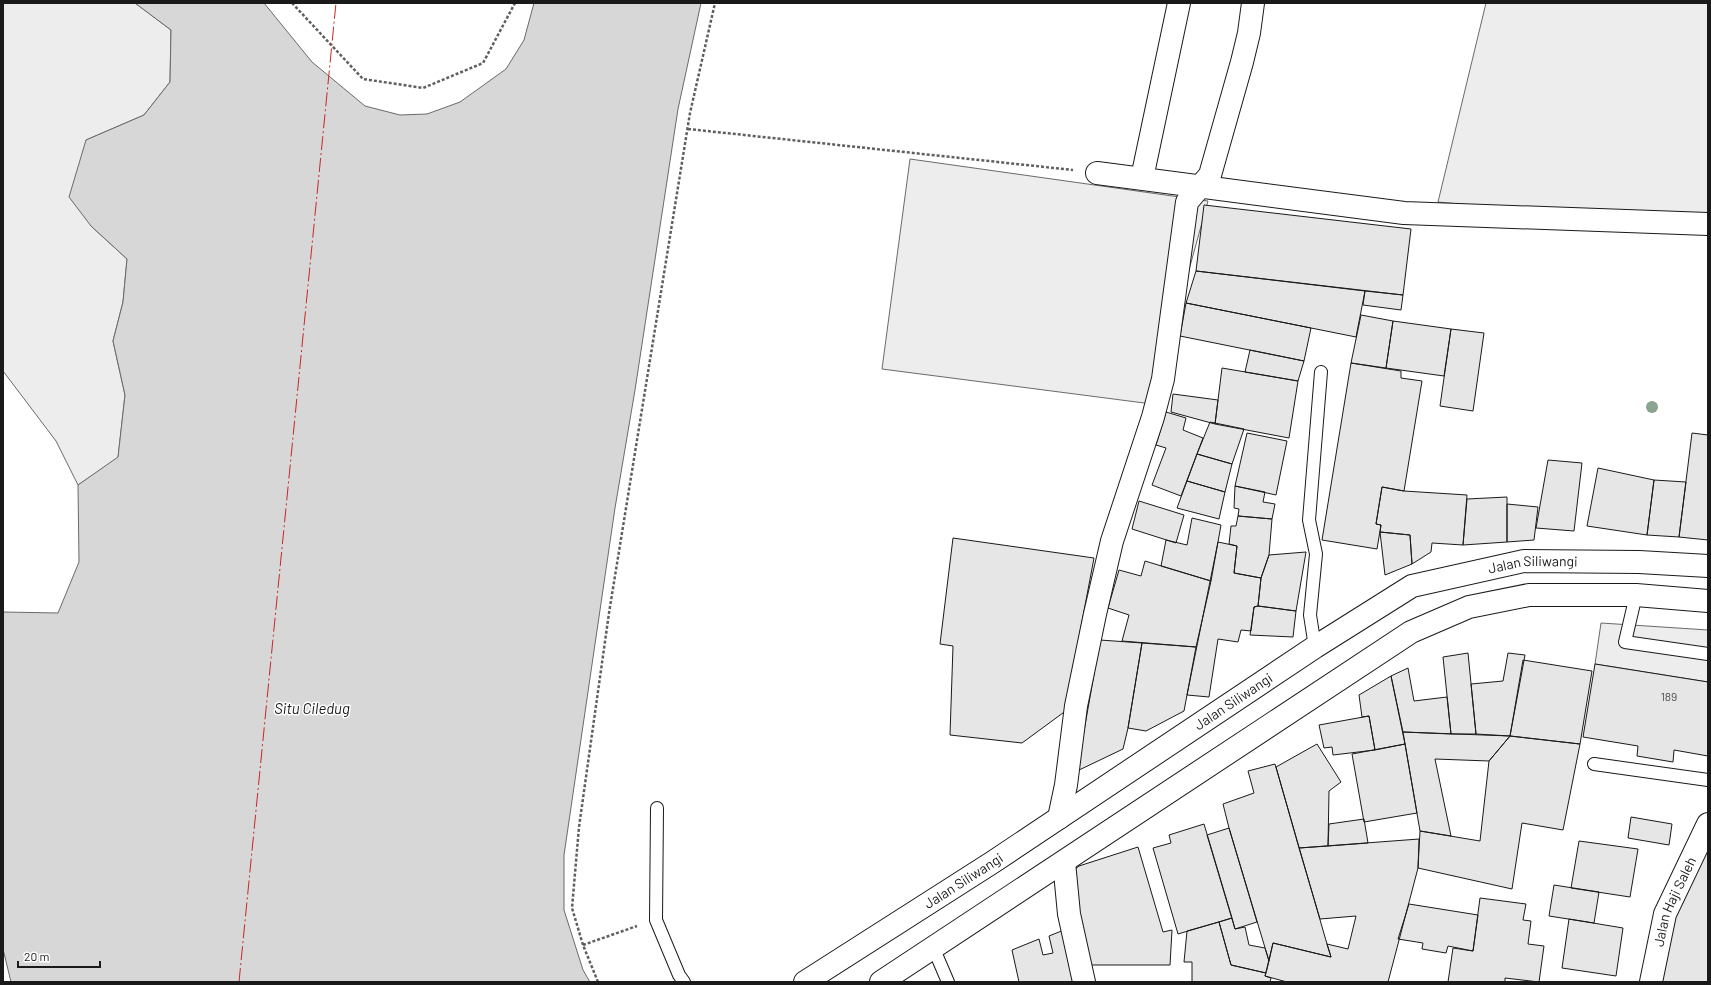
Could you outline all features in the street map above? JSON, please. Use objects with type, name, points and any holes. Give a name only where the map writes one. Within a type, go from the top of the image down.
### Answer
[{"type":"main road","points":[[1142,178],[1179,3]]},
{"type":"main road","points":[[1060,818],[1066,785],[1076,706],[1107,562],[1112,541],[1153,416],[1163,380],[1187,202],[1210,175],[1249,33],[1253,3]]},
{"type":"main road","points":[[1097,173],[1404,212],[1708,224]]},
{"type":"main road","name":"Jalan Siliwangi","points":[[804,982],[1060,818],[1315,647],[1412,586],[1524,561],[1639,562],[1708,566]]},
{"type":"main road","points":[[1636,595],[1639,562]]},
{"type":"main road","name":"Jalan Siliwangi","points":[[881,982],[1411,632],[1469,607],[1530,595],[1636,595],[1708,601]]},
{"type":"main road","name":"Jalan Haji Saleh","points":[[1651,982],[1665,914],[1708,824]]},
{"type":"main road","points":[[1064,862],[1069,914],[1084,982]]},
{"type":"lane","points":[[1315,647],[1310,614],[1316,554],[1309,520],[1321,372]]},
{"type":"lane","points":[[1636,595],[1625,642],[1708,654]]},
{"type":"lane","points":[[1594,764],[1708,780]]},
{"type":"lane","points":[[658,808],[656,920],[684,982]]},
{"type":"lane","points":[[933,947],[948,982]]},
{"type":"path","points":[[292,3],[363,79],[423,88],[483,63],[515,3]]},
{"type":"path","points":[[598,982],[583,945],[572,908],[579,827],[608,613],[688,129],[715,3]]},
{"type":"path","points":[[688,129],[1097,173]]},
{"type":"path","points":[[583,945],[656,920]]},
{"type":"shaded area","points":[[3,3],[135,3],[171,30],[170,82],[144,115],[86,140],[91,226],[127,259],[123,302],[113,341],[125,395],[118,458],[78,485],[56,441],[3,371]]},
{"type":"shaded area","points":[[1486,3],[1708,3],[1708,227],[1438,202]]},
{"type":"shaded area","points":[[910,159],[1208,201],[1152,404],[882,369]]},
{"type":"shaded area","points":[[1601,623],[1708,630],[1708,682],[1595,664]]},
{"type":"water","name":"Situ Ciledug","points":[[135,3],[264,3],[312,62],[365,106],[400,115],[427,114],[460,102],[506,69],[524,40],[534,3],[701,3],[678,109],[635,390],[615,508],[564,855],[564,910],[583,970],[590,982],[11,982],[3,949],[3,612],[58,613],[79,562],[78,485],[118,457],[125,395],[113,341],[123,302],[127,259],[91,226],[69,197],[86,140],[144,115],[170,82],[171,30]]},
{"type":"building","points":[[1204,205],[1411,229],[1403,295],[1196,271]]},
{"type":"building","points":[[1196,271],[1365,291],[1356,337],[1186,303]]},
{"type":"building","points":[[1365,291],[1403,295],[1401,310],[1363,305]]},
{"type":"building","points":[[1186,303],[1311,328],[1304,361],[1180,336]]},
{"type":"building","points":[[1361,315],[1393,321],[1386,368],[1351,363]]},
{"type":"building","points":[[1393,321],[1451,329],[1444,376],[1386,368]]},
{"type":"building","points":[[1451,329],[1484,333],[1473,411],[1440,406]]},
{"type":"building","points":[[1250,350],[1304,361],[1298,381],[1245,372]]},
{"type":"building","points":[[1351,363],[1401,371],[1401,378],[1422,381],[1404,491],[1382,487],[1376,524],[1381,525],[1377,549],[1322,540]]},
{"type":"building","points":[[1222,368],[1298,381],[1289,438],[1215,424]]},
{"type":"building","points":[[1173,394],[1218,400],[1215,424],[1171,412]]},
{"type":"building","points":[[1166,412],[1186,418],[1183,430],[1203,438],[1181,496],[1152,485],[1166,448],[1156,445]]},
{"type":"building","points":[[1210,422],[1244,429],[1232,464],[1197,454]]},
{"type":"building","points":[[1247,433],[1287,441],[1276,495],[1235,486]]},
{"type":"building","points":[[1692,433],[1708,435],[1708,540],[1679,537]]},
{"type":"building","points":[[1197,454],[1232,464],[1225,492],[1187,481]]},
{"type":"building","points":[[1548,460],[1582,463],[1574,531],[1536,528]]},
{"type":"building","points":[[1598,468],[1654,480],[1647,535],[1587,526]]},
{"type":"building","points":[[1654,480],[1686,482],[1679,537],[1647,535]]},
{"type":"building","points":[[1187,481],[1225,492],[1219,519],[1177,508]]},
{"type":"building","points":[[1235,486],[1265,492],[1263,502],[1275,504],[1272,519],[1238,516],[1239,509],[1234,508]]},
{"type":"building","points":[[1382,487],[1404,491],[1467,495],[1463,545],[1432,543],[1431,552],[1412,564],[1410,535],[1380,532],[1381,525],[1376,524]]},
{"type":"building","points":[[1507,497],[1507,542],[1463,545],[1467,499]]},
{"type":"building","points":[[1139,501],[1184,515],[1176,543],[1132,529]]},
{"type":"building","points":[[1507,504],[1538,507],[1534,540],[1507,542]]},
{"type":"building","points":[[1238,516],[1272,519],[1269,555],[1261,578],[1234,573],[1237,546],[1229,544],[1231,526],[1236,526]]},
{"type":"building","points":[[1192,518],[1221,525],[1211,581],[1161,566],[1166,540],[1187,545]]},
{"type":"building","points":[[1380,532],[1410,535],[1412,564],[1385,575]]},
{"type":"building","points":[[953,538],[1094,558],[1077,648],[1071,707],[1022,743],[950,735],[953,646],[940,644]]},
{"type":"building","points":[[1218,542],[1237,546],[1234,573],[1261,578],[1258,606],[1254,607],[1251,631],[1241,630],[1238,642],[1218,639],[1209,697],[1187,695]]},
{"type":"building","points":[[1306,552],[1296,611],[1258,606],[1261,578],[1269,555]]},
{"type":"building","points":[[1145,561],[1211,581],[1196,647],[1122,641],[1129,615],[1108,608],[1119,570],[1141,576]]},
{"type":"building","points":[[1258,606],[1296,611],[1293,637],[1250,635],[1254,607]]},
{"type":"building","points":[[1100,640],[1142,643],[1128,728],[1123,749],[1077,771]]},
{"type":"building","points":[[1142,643],[1196,647],[1184,711],[1146,731],[1128,728]]},
{"type":"building","points":[[1468,653],[1476,734],[1451,734],[1443,657]]},
{"type":"building","points":[[1508,653],[1525,655],[1510,736],[1476,734],[1471,684],[1503,681]]},
{"type":"building","points":[[1523,660],[1592,671],[1580,744],[1510,736]]},
{"type":"building","points":[[1595,664],[1708,682],[1708,756],[1674,750],[1673,762],[1637,756],[1638,746],[1583,737]]},
{"type":"building","points":[[1408,668],[1414,701],[1447,697],[1451,734],[1403,732],[1391,676]]},
{"type":"building","points":[[1391,676],[1405,744],[1375,750],[1369,716],[1362,717],[1359,695]]},
{"type":"building","points":[[1369,716],[1375,750],[1333,755],[1332,747],[1324,748],[1319,725]]},
{"type":"building","points":[[1403,732],[1510,736],[1489,761],[1435,759],[1451,836],[1420,831]]},
{"type":"building","points":[[1510,736],[1580,744],[1563,830],[1522,823],[1512,889],[1418,868],[1420,831],[1480,841],[1489,761]]},
{"type":"building","points":[[1317,744],[1341,782],[1329,791],[1328,846],[1299,848],[1276,767]]},
{"type":"building","points":[[1405,744],[1417,813],[1364,822],[1352,754]]},
{"type":"building","points":[[1275,764],[1331,957],[1273,943],[1269,961],[1229,828],[1223,804],[1254,793],[1248,771]]},
{"type":"building","points":[[1631,817],[1672,824],[1669,845],[1628,838]]},
{"type":"building","points":[[1364,819],[1368,843],[1328,846],[1329,824]]},
{"type":"building","points":[[1204,824],[1232,918],[1178,934],[1153,848],[1171,843],[1169,835]]},
{"type":"building","points":[[1229,828],[1257,922],[1235,929],[1207,835]]},
{"type":"building","points":[[1419,839],[1418,868],[1388,982],[1287,982],[1265,976],[1273,943],[1331,957],[1327,944],[1348,949],[1356,916],[1320,919],[1299,848]]},
{"type":"building","points":[[1579,841],[1638,849],[1630,897],[1571,888]]},
{"type":"building","points":[[1138,847],[1163,932],[1172,930],[1170,965],[1086,965],[1066,877],[1079,866]]},
{"type":"building","points":[[1708,847],[1708,982],[1662,982],[1675,914]]},
{"type":"building","points":[[1554,885],[1599,892],[1594,923],[1549,916]]},
{"type":"building","points":[[1480,898],[1526,904],[1523,920],[1531,921],[1528,944],[1544,946],[1539,982],[1505,978],[1505,982],[1448,982],[1453,948],[1473,951]]},
{"type":"building","points":[[1409,904],[1478,915],[1473,951],[1448,946],[1446,953],[1422,949],[1423,943],[1398,939]]},
{"type":"building","points":[[1232,918],[1235,929],[1245,927],[1249,945],[1265,948],[1269,961],[1266,973],[1231,965],[1219,922]]},
{"type":"building","points":[[1569,919],[1623,928],[1616,976],[1562,968]]},
{"type":"building","points":[[1219,922],[1231,965],[1266,973],[1265,976],[1271,978],[1270,982],[1192,982],[1192,962],[1184,962],[1187,931]]},
{"type":"building","points":[[1064,930],[1076,982],[1019,982],[1012,950],[1039,939],[1043,955],[1053,953],[1049,936]]},
{"type":"power","points":[[239,982],[336,3]]}]
